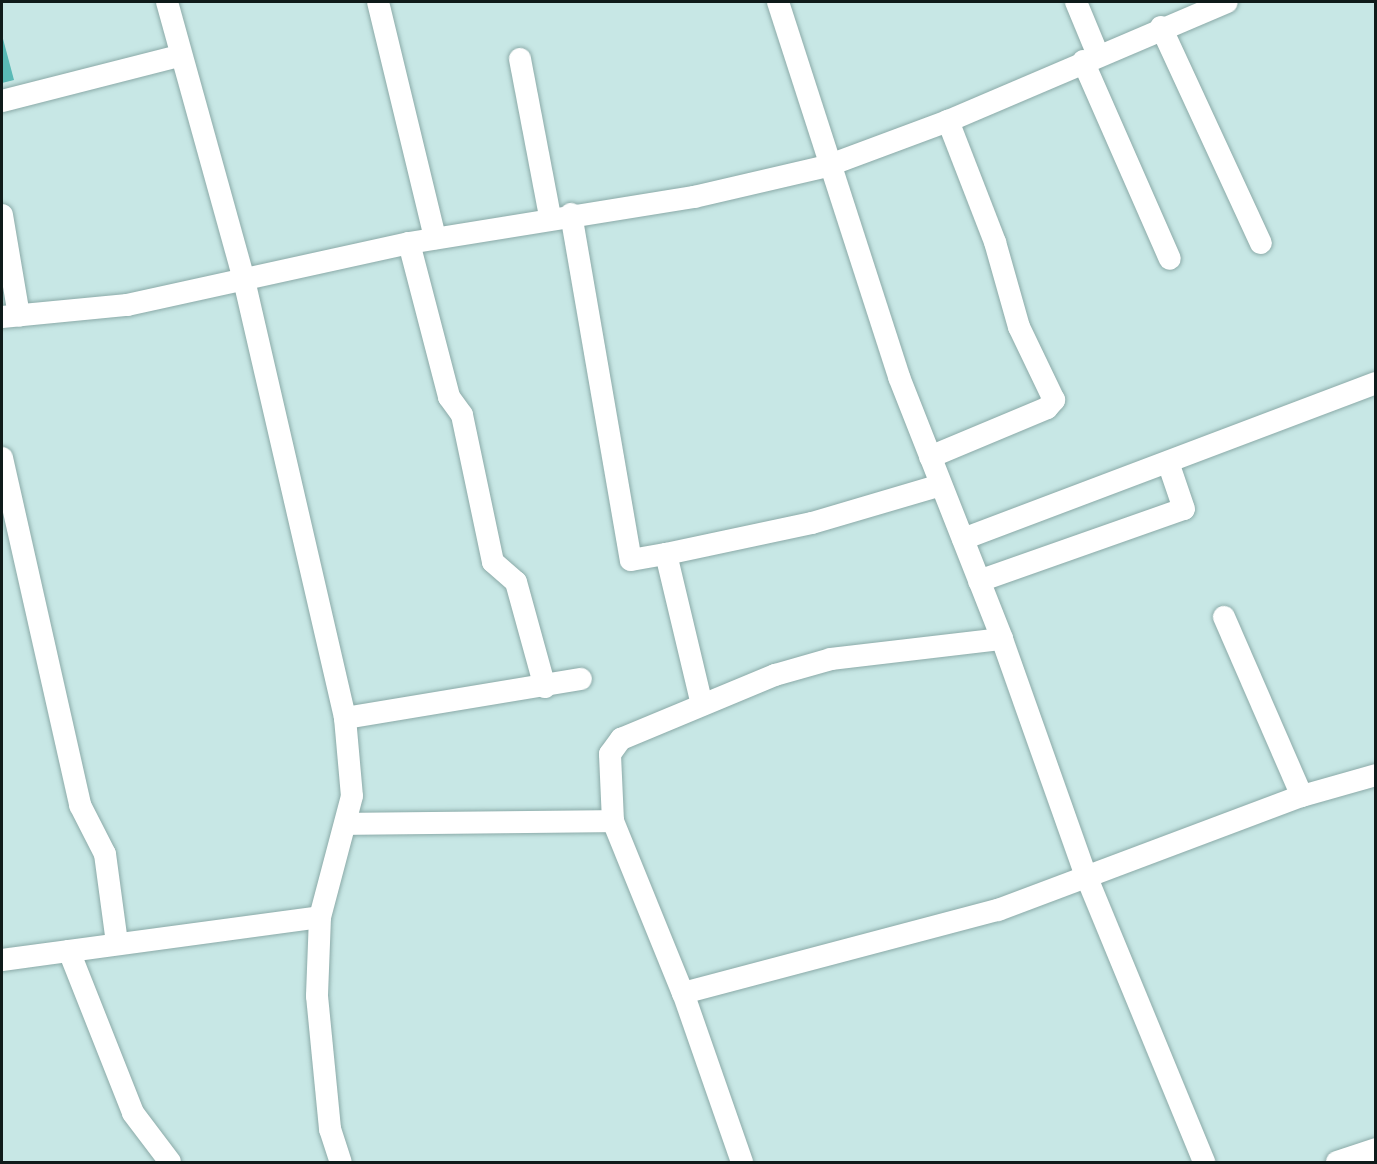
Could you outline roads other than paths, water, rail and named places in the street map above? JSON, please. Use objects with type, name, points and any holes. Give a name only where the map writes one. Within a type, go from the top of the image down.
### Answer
[{"type":"street","points":[[167,2],[179,56],[244,280],[345,718],[352,796],[320,917],[317,996],[330,1129],[341,1162]]},
{"type":"street","points":[[378,2],[435,238]]},
{"type":"street","points":[[778,2],[827,166],[930,457],[1002,639],[1085,873],[1204,1162]]},
{"type":"street","points":[[1076,2],[1091,58],[1170,259]]},
{"type":"street","points":[[2,215],[10,316],[127,305],[435,238],[694,196],[827,166],[948,121],[1161,27],[1227,2]]},
{"type":"street","points":[[1161,27],[1262,243]]},
{"type":"street","points":[[2,101],[179,56]]},
{"type":"street","points":[[520,59],[561,216],[631,560],[812,523],[941,485]]},
{"type":"street","points":[[930,457],[1047,408],[1054,400],[1019,327],[995,242],[948,121]]},
{"type":"street","points":[[410,243],[449,397],[462,415],[493,562],[516,582],[545,687]]},
{"type":"street","points":[[963,539],[1169,465],[1376,383]]},
{"type":"street","points":[[2,458],[80,805],[105,854],[117,943]]},
{"type":"street","points":[[979,581],[1184,509],[1169,465]]},
{"type":"street","points":[[666,554],[702,705]]},
{"type":"street","points":[[1224,617],[1302,796]]},
{"type":"street","points":[[742,1162],[683,993],[613,821],[610,754],[616,743],[702,705],[831,659],[1002,639]]},
{"type":"street","points":[[345,718],[545,687],[581,679]]},
{"type":"street","points":[[683,993],[894,941],[998,909],[1085,873],[1302,796],[1376,775]]},
{"type":"street","points":[[346,824],[613,821]]},
{"type":"street","points":[[2,960],[320,917]]},
{"type":"street","points":[[69,951],[133,1113],[170,1162]]},
{"type":"street","points":[[1337,1162],[1376,1149]]}]
